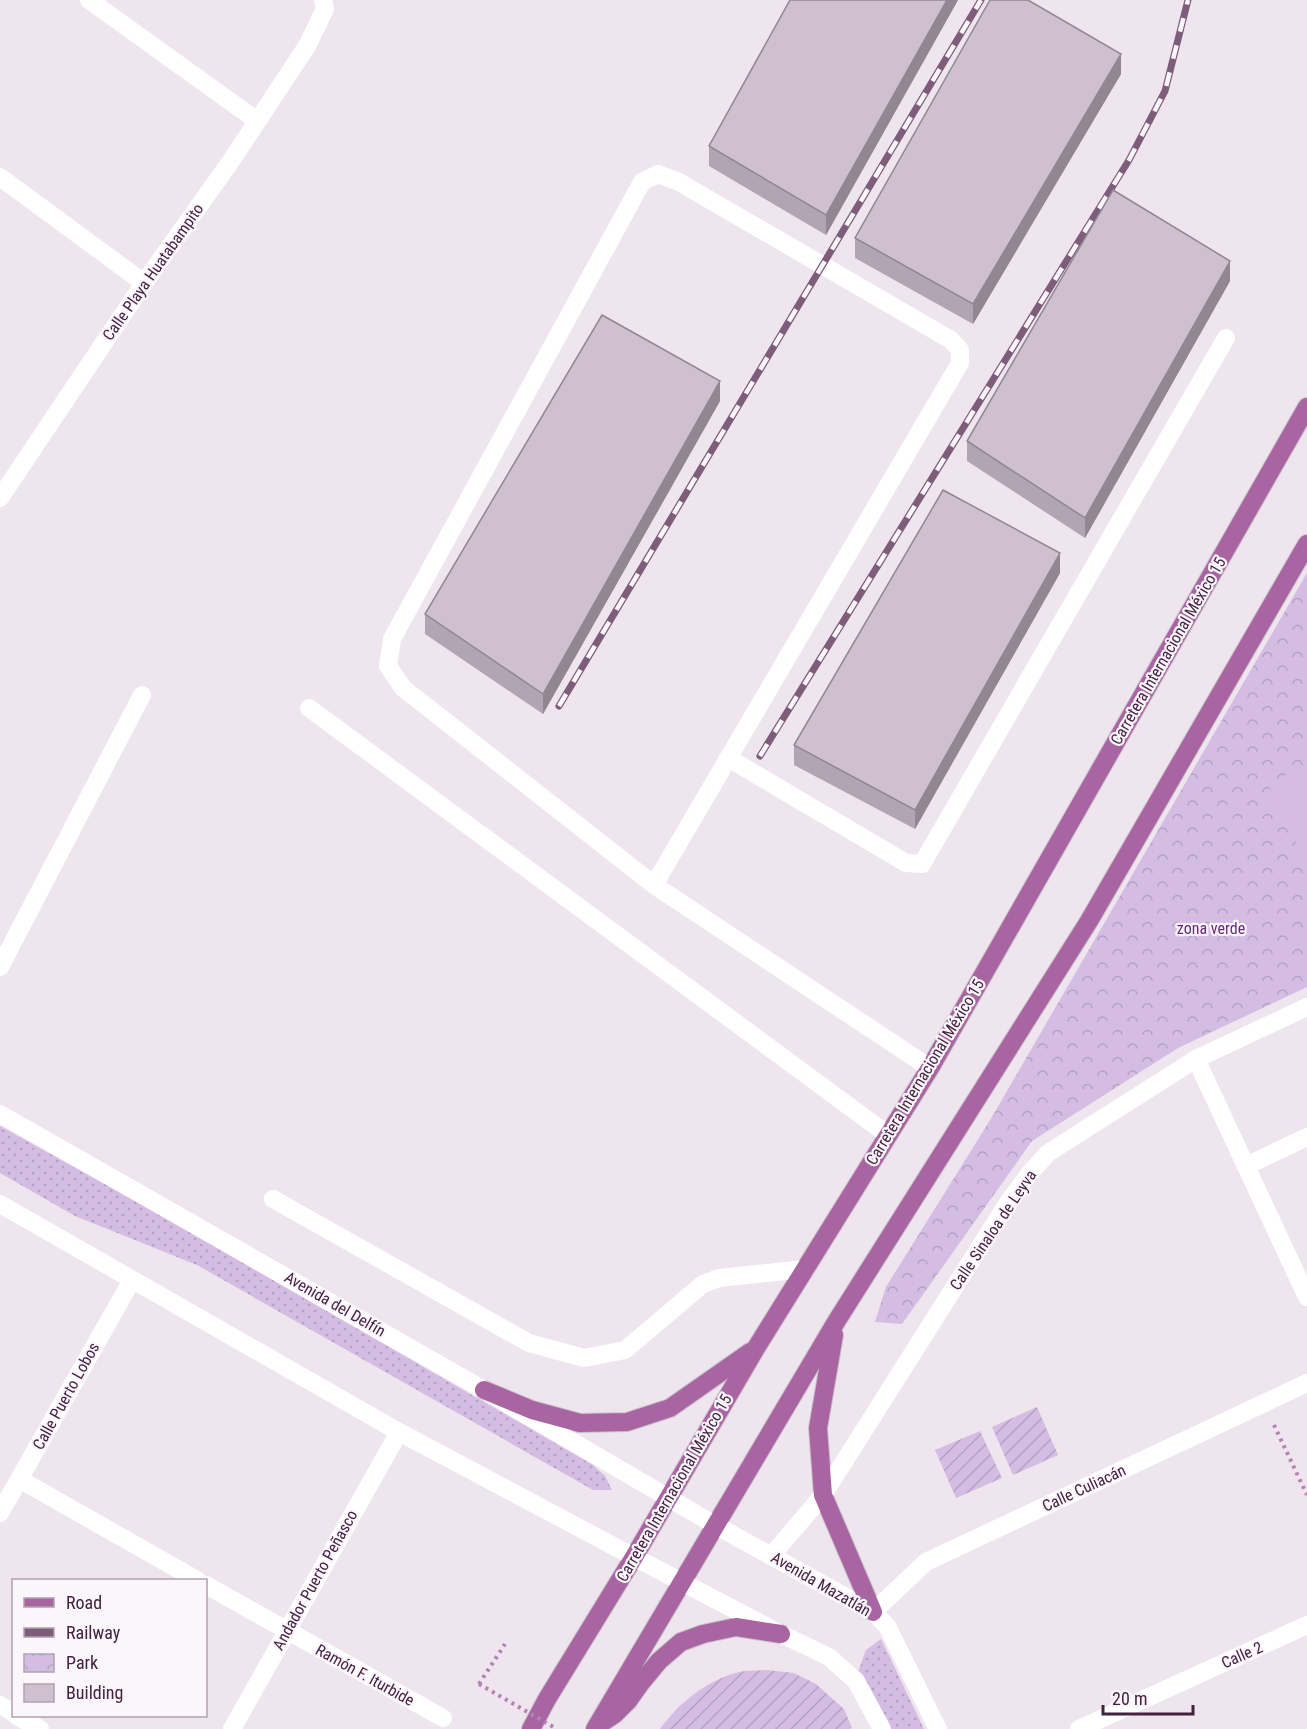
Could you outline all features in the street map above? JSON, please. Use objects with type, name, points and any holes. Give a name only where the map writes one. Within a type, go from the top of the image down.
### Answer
[{"type":"main road","name":"Carretera Internacional México 15","points":[[531,1729],[756,1348],[930,1068],[1307,407]]},
{"type":"main road","points":[[595,1728],[836,1322],[1089,921],[1307,544]]},
{"type":"main road","points":[[836,1322],[818,1428],[823,1495],[873,1612]]},
{"type":"main road","points":[[484,1390],[532,1410],[580,1423],[627,1422],[670,1408],[756,1348]]},
{"type":"main road","points":[[595,1728],[615,1714],[660,1660],[681,1642],[704,1634],[736,1628],[782,1634]]},
{"type":"street","points":[[89,0],[256,120]]},
{"type":"street","name":"Calle Playa Huatabampito","points":[[0,498],[307,46],[324,5]]},
{"type":"street","points":[[654,885],[960,363],[960,350],[951,340],[679,182],[658,174],[642,182],[392,639],[388,666],[403,688],[654,885],[930,1068]]},
{"type":"street","points":[[0,177],[144,283]]},
{"type":"street","points":[[728,758],[906,863],[922,864],[1226,338]]},
{"type":"street","points":[[0,967],[142,695]]},
{"type":"street","points":[[309,708],[888,1135]]},
{"type":"street","name":"Calle Sinaloa de Leyva","points":[[772,1555],[823,1495],[1009,1201],[1048,1153],[1196,1059],[1307,1007]]},
{"type":"street","points":[[1196,1059],[1307,1297]]},
{"type":"street","name":"Avenida del Delfín","points":[[0,1114],[484,1390],[668,1498]]},
{"type":"street","points":[[1246,1166],[1307,1137]]},
{"type":"street","points":[[273,1199],[529,1343],[584,1358],[625,1350],[703,1284],[719,1278],[805,1269]]},
{"type":"street","points":[[0,1204],[399,1432],[634,1557],[829,1657],[856,1681],[882,1729]]},
{"type":"street","name":"Calle Puerto Lobos","points":[[0,1513],[132,1280]]},
{"type":"street","name":"Calle Culiacán","points":[[873,1612],[926,1562],[1307,1383]]},
{"type":"street","name":"Andador Puerto Peñasco","points":[[232,1729],[399,1432]]},
{"type":"street","points":[[19,1479],[194,1579]]},
{"type":"street","points":[[668,1498],[715,1525]]},
{"type":"street","name":"Avenida Mazatlán","points":[[715,1525],[873,1612],[887,1626],[938,1729]]},
{"type":"street","name":"Ramón F. Iturbide","points":[[207,1586],[443,1718]]},
{"type":"street","name":"Calle 2","points":[[1079,1729],[1307,1625]]},
{"type":"street","points":[[19,1717],[40,1729]]},
{"type":"path","points":[[1264,1404],[1307,1495]]},
{"type":"path","points":[[505,1644],[479,1684],[556,1729]]},
{"type":"green space","name":"zona verde","points":[[1307,573],[1307,987],[1178,1048],[1032,1141],[902,1324],[875,1322],[886,1287],[992,1117]]},
{"type":"green space","points":[[1307,765],[1307,865],[1268,784]]},
{"type":"green space","points":[[0,1126],[164,1217],[593,1465],[605,1476],[612,1490],[593,1490],[197,1265],[75,1216],[0,1173]]},
{"type":"green space","points":[[1037,1407],[1058,1455],[1013,1475],[992,1427]]},
{"type":"green space","points":[[980,1431],[1002,1478],[956,1498],[935,1450]]},
{"type":"green space","points":[[881,1639],[924,1729],[886,1729],[858,1672],[866,1650]]},
{"type":"green space","points":[[767,1670],[794,1673],[816,1684],[844,1709],[852,1728],[660,1729],[676,1710],[705,1687],[739,1672]]},
{"type":"building","points":[[790,0],[947,0],[826,215],[709,146]]},
{"type":"building","points":[[990,0],[1028,0],[1121,54],[973,304],[855,238]]},
{"type":"building","points":[[1113,190],[1230,261],[1085,518],[967,441]]},
{"type":"building","points":[[602,315],[720,381],[543,694],[425,614]]},
{"type":"building","points":[[943,490],[1060,553],[915,810],[794,745]]},
{"type":"railway","points":[[559,706],[981,0]]},
{"type":"railway","points":[[760,756],[1129,160],[1165,91],[1188,0]]}]
